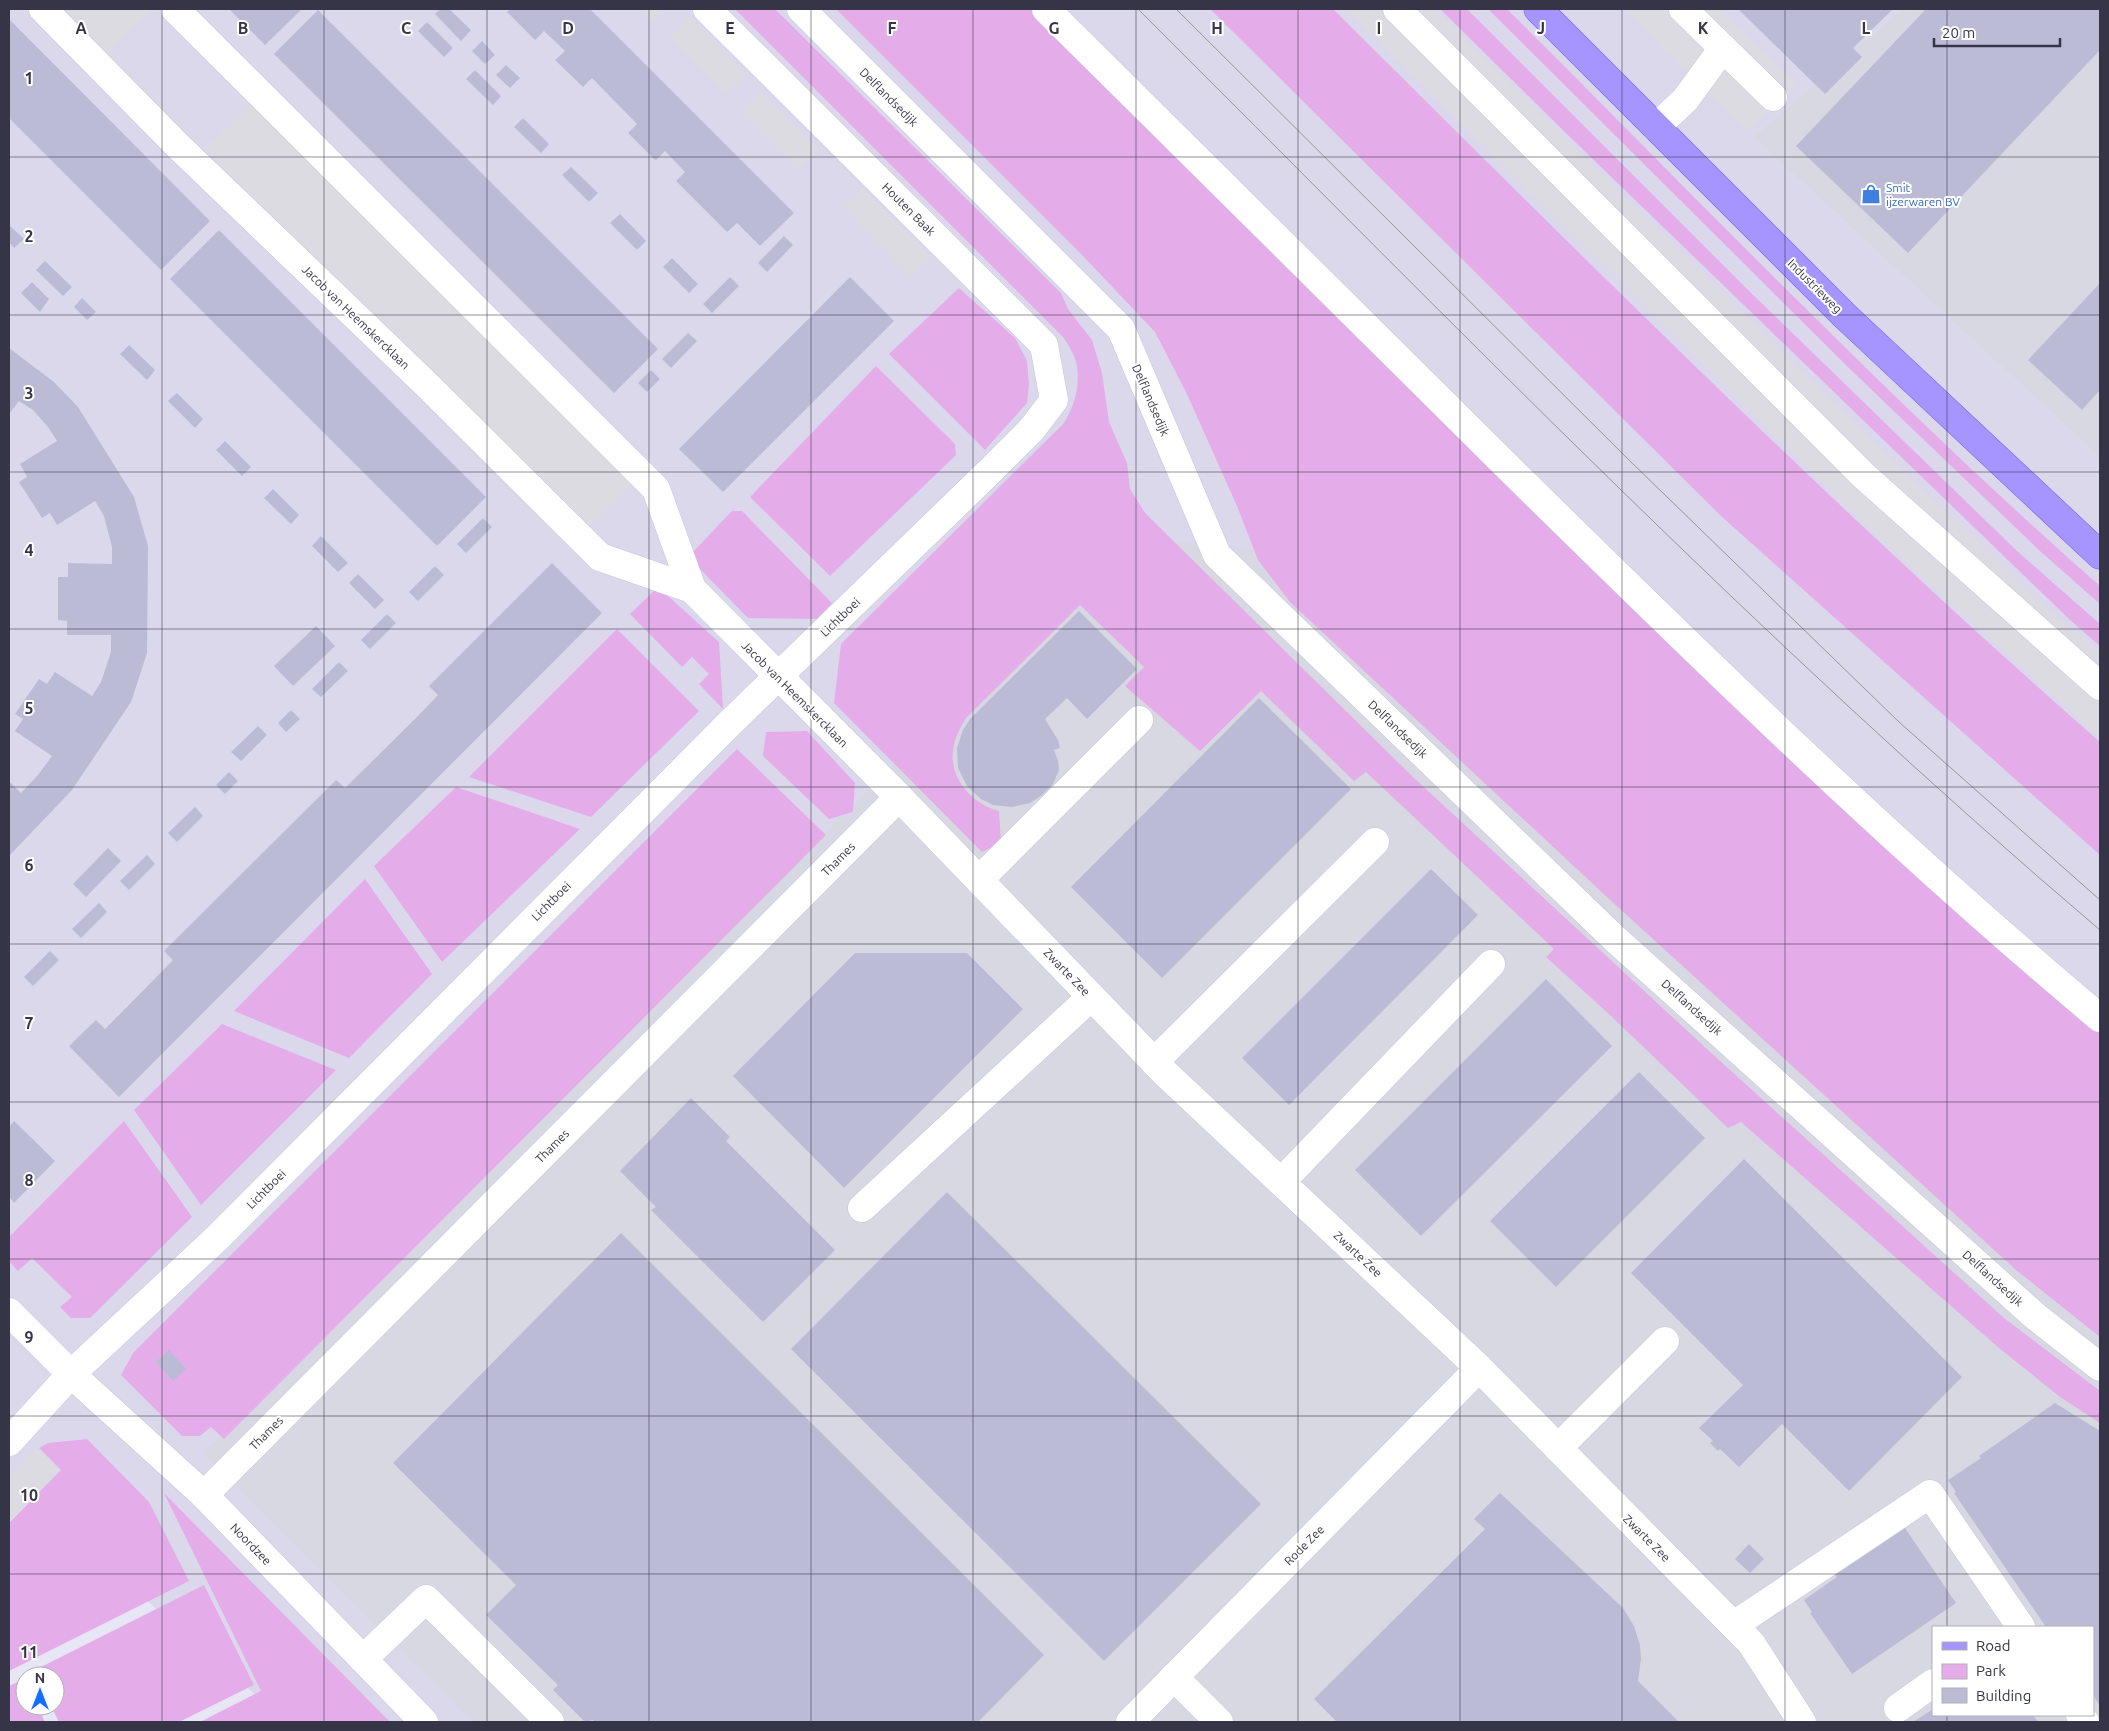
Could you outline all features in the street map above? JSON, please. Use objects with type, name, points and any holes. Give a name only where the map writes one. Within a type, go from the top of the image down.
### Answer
[{"type":"main road","name":"Industrieweg","points":[[1538,9],[1852,322],[2100,555]]},
{"type":"street","name":"Jacob van Heemskercklaan","points":[[43,9],[177,145],[426,384],[600,557],[692,589]]},
{"type":"street","name":"Jacob van Heemskercklaan","points":[[176,9],[656,489],[692,589],[777,677],[899,797]]},
{"type":"street","name":"Houten Baak","points":[[707,9],[1044,345],[1054,400],[1032,429]]},
{"type":"street","name":"Delflandsedijk","points":[[802,9],[1121,329],[1217,555],[1615,939],[2035,1316],[2100,1366]]},
{"type":"street","points":[[1046,9],[1701,657],[1870,815],[2043,970],[2100,1018]]},
{"type":"street","points":[[1397,9],[1865,477],[2100,686]]},
{"type":"street","points":[[1683,9],[1773,97]]},
{"type":"street","points":[[1656,127],[1685,100],[1723,48]]},
{"type":"street","name":"Lichtboei","points":[[9,1442],[71,1374],[216,1239],[777,677],[1032,429]]},
{"type":"street","points":[[979,880],[1139,720]]},
{"type":"street","name":"Zwarte Zee","points":[[899,797],[1154,1062],[1479,1368],[1734,1625],[1751,1643],[1802,1722]]},
{"type":"street","name":"Thames","points":[[204,1495],[899,797]]},
{"type":"street","points":[[1154,1062],[1375,842]]},
{"type":"street","points":[[1281,1182],[1491,964]]},
{"type":"street","points":[[862,1208],[1091,997]]},
{"type":"street","name":"Noordzee","points":[[9,1312],[71,1374],[204,1495],[424,1722]]},
{"type":"street","points":[[1558,1448],[1665,1341]]},
{"type":"street","name":"Rode Zee","points":[[1130,1722],[1479,1368]]},
{"type":"street","points":[[1734,1625],[1930,1494],[2016,1626]]},
{"type":"street","points":[[363,1659],[426,1599],[550,1722]]},
{"type":"street","points":[[1174,1677],[1219,1722]]},
{"type":"street","points":[[1898,1708],[1932,1684]]},
{"type":"shaded area","points":[[9,9],[2100,9],[2100,1722],[287,1722],[12,1484],[9,1487]]},
{"type":"shaded area","points":[[65,9],[152,9],[109,53]]},
{"type":"shaded area","points":[[640,9],[666,9],[653,22]]},
{"type":"shaded area","points":[[1346,9],[1434,9],[1867,436],[2045,607],[2100,655],[2100,738],[1877,536]]},
{"type":"shaded area","points":[[1624,9],[1719,9],[1796,84],[1747,131]]},
{"type":"shaded area","points":[[1903,9],[2100,9],[2100,457],[1754,137]]},
{"type":"shaded area","points":[[690,17],[747,75],[727,94],[670,37]]},
{"type":"shaded area","points":[[761,92],[819,150],[799,169],[742,112]]},
{"type":"shaded area","points":[[255,102],[635,482],[585,530],[205,148]]},
{"type":"shaded area","points":[[863,188],[930,256],[910,276],[844,207]]},
{"type":"shaded area","points":[[1124,536],[1297,554],[2100,1270],[2100,1722],[473,1722],[203,1453]]},
{"type":"shaded area","points":[[37,1448],[60,1470],[9,1522],[9,1476]]},
{"type":"green space","points":[[735,9],[775,9],[1061,293],[1068,309],[1092,340],[1102,373],[1109,422],[1127,463],[1130,489],[1145,513],[1414,778],[1708,1050],[2004,1318],[2100,1391],[2100,1423],[2060,1397],[1999,1348],[1741,1122],[1728,1128],[1611,1016],[1546,957],[1554,949],[1366,772],[1354,781],[1261,691],[1200,751],[1125,686],[1144,667],[1080,605],[966,718],[958,734],[954,747],[953,761],[959,781],[972,797],[999,811],[1001,843],[982,852],[834,703],[841,644],[1064,423],[1076,394],[1078,378],[1076,362],[1063,337]]},
{"type":"green space","points":[[836,9],[1032,9],[1598,574],[2100,1030],[2100,1337],[2016,1270],[1608,898],[1290,602],[1258,560],[1237,506],[1186,392],[1155,332],[1083,256]]},
{"type":"green space","points":[[1210,9],[1333,9],[1711,382],[1903,564],[2100,742],[2100,855],[1721,516]]},
{"type":"green space","points":[[1440,9],[1467,9],[1747,289],[2017,551],[2100,624],[2100,646],[2070,620]]},
{"type":"green space","points":[[1488,9],[1507,9],[1873,375],[2023,517],[2100,586],[2100,604],[2041,552],[1852,371]]},
{"type":"green space","points":[[959,288],[1015,338],[1027,361],[1029,385],[1027,403],[985,450],[889,354]]},
{"type":"green space","points":[[876,366],[955,444],[956,455],[830,576],[750,497]]},
{"type":"green space","points":[[732,511],[742,511],[832,603],[817,619],[748,618],[700,569],[690,555]]},
{"type":"green space","points":[[658,587],[719,642],[723,709],[699,684],[709,674],[692,657],[682,667],[630,614]]},
{"type":"green space","points":[[617,629],[699,711],[591,817],[469,777]]},
{"type":"green space","points":[[807,731],[855,783],[853,812],[829,819],[763,756],[766,732]]},
{"type":"green space","points":[[737,749],[826,835],[224,1439],[211,1427],[200,1436],[182,1436],[121,1375],[133,1353]]},
{"type":"green space","points":[[456,787],[580,829],[442,962],[374,866]]},
{"type":"green space","points":[[365,879],[432,974],[349,1058],[234,1011]]},
{"type":"green space","points":[[222,1024],[336,1070],[201,1205],[134,1110]]},
{"type":"green space","points":[[124,1121],[192,1217],[90,1318],[71,1318],[60,1307],[72,1297],[32,1258],[18,1271],[9,1261],[9,1237]]},
{"type":"green space","points":[[87,1439],[149,1502],[189,1581],[19,1666],[15,1666],[15,1668],[9,1671],[9,1523],[61,1470],[39,1448],[48,1443]]},
{"type":"green space","points":[[164,1493],[390,1722],[200,1722],[261,1691]]},
{"type":"green space","points":[[204,1585],[254,1685],[179,1722],[59,1722],[56,1716],[65,1716],[65,1666],[43,1666]]},
{"type":"green space","points":[[15,1683],[15,1716],[42,1716],[45,1722],[9,1722],[9,1686]]},
{"type":"building","points":[[229,9],[302,9],[265,45]]},
{"type":"building","points":[[440,9],[449,9],[471,30],[461,41],[435,14]]},
{"type":"building","points":[[510,9],[590,9],[794,213],[760,246],[737,223],[727,232],[676,181],[685,172],[665,151],[656,160],[654,159],[628,133],[637,124],[592,78],[583,87],[555,60],[565,51],[544,31],[535,40],[507,12]]},
{"type":"building","points":[[1738,9],[1893,9],[1853,48],[1862,57],[1825,94]]},
{"type":"building","points":[[1926,9],[2100,9],[2100,50],[1908,253],[1796,146]]},
{"type":"building","points":[[318,10],[658,349],[614,393],[274,54]]},
{"type":"building","points":[[9,19],[210,221],[161,270],[9,118]]},
{"type":"building","points":[[427,22],[453,48],[444,57],[418,31]]},
{"type":"building","points":[[482,41],[495,55],[485,64],[472,51]]},
{"type":"building","points":[[506,65],[520,78],[510,88],[496,75]]},
{"type":"building","points":[[475,70],[501,96],[493,105],[466,79]]},
{"type":"building","points":[[523,118],[549,144],[541,153],[514,127]]},
{"type":"building","points":[[571,167],[598,193],[589,202],[562,175]]},
{"type":"building","points":[[620,214],[646,241],[637,250],[610,223]]},
{"type":"building","points":[[9,225],[24,239],[14,248],[9,242]]},
{"type":"building","points":[[219,230],[486,497],[437,546],[170,279]]},
{"type":"building","points":[[784,236],[793,245],[767,272],[758,263]]},
{"type":"building","points":[[672,258],[698,284],[689,293],[663,267]]},
{"type":"building","points":[[45,261],[72,287],[63,296],[36,270]]},
{"type":"building","points":[[730,277],[739,286],[712,313],[703,304]]},
{"type":"building","points":[[850,277],[894,321],[723,492],[679,449]]},
{"type":"building","points":[[32,282],[49,299],[40,312],[21,293]]},
{"type":"building","points":[[2100,283],[2100,390],[2082,410],[2028,360]]},
{"type":"building","points":[[82,298],[96,312],[87,320],[74,307]]},
{"type":"building","points":[[688,333],[697,341],[671,368],[662,359]]},
{"type":"building","points":[[129,345],[155,370],[147,380],[120,354]]},
{"type":"building","points":[[9,348],[54,382],[78,407],[134,497],[148,546],[147,653],[131,702],[72,790],[9,856],[9,781],[21,793],[52,756],[15,731],[23,719],[15,714],[39,679],[47,684],[55,672],[92,696],[101,682],[111,652],[111,635],[67,635],[67,621],[58,620],[58,577],[68,577],[68,563],[112,564],[112,547],[104,516],[95,501],[57,525],[50,513],[42,518],[19,482],[27,477],[20,464],[57,441],[33,410],[19,401],[9,414]]},
{"type":"building","points":[[651,370],[660,379],[647,392],[638,383]]},
{"type":"building","points":[[177,393],[203,419],[195,428],[168,401]]},
{"type":"building","points":[[225,441],[251,467],[242,476],[216,450]]},
{"type":"building","points":[[273,489],[299,515],[291,524],[264,498]]},
{"type":"building","points":[[483,518],[492,527],[466,553],[457,544]]},
{"type":"building","points":[[321,536],[348,563],[338,572],[312,546]]},
{"type":"building","points":[[552,563],[602,613],[119,1097],[69,1046],[96,1020],[105,1029],[173,960],[164,951],[336,780],[345,788],[416,718],[438,695],[429,686]]},
{"type":"building","points":[[435,566],[444,575],[418,601],[409,592]]},
{"type":"building","points":[[358,574],[384,600],[375,609],[349,583]]},
{"type":"building","points":[[1079,611],[1137,669],[1087,719],[1067,698],[1045,719],[1058,740],[1060,748],[1054,750],[1059,770],[1053,784],[1041,796],[1030,803],[1012,807],[993,805],[981,799],[967,786],[958,768],[957,748],[963,730],[970,719]]},
{"type":"building","points":[[387,614],[396,623],[370,649],[361,640]]},
{"type":"building","points":[[316,626],[335,646],[293,686],[274,666]]},
{"type":"building","points":[[339,662],[348,671],[321,697],[312,689]]},
{"type":"building","points":[[1259,698],[1351,789],[1162,978],[1071,887]]},
{"type":"building","points":[[291,710],[300,719],[286,732],[278,723]]},
{"type":"building","points":[[258,726],[267,735],[241,761],[231,752]]},
{"type":"building","points":[[229,772],[238,781],[225,794],[216,785]]},
{"type":"building","points":[[195,807],[203,816],[177,842],[168,833]]},
{"type":"building","points":[[108,848],[121,861],[86,897],[73,884]]},
{"type":"building","points":[[147,855],[155,864],[129,890],[120,881]]},
{"type":"building","points":[[1431,869],[1478,915],[1289,1105],[1242,1058]]},
{"type":"building","points":[[99,903],[107,912],[81,938],[72,929]]},
{"type":"building","points":[[50,951],[59,960],[33,986],[24,977]]},
{"type":"building","points":[[855,953],[967,953],[1023,1009],[844,1188],[733,1076]]},
{"type":"building","points":[[1546,979],[1612,1046],[1421,1236],[1355,1170]]},
{"type":"building","points":[[1639,1072],[1705,1138],[1556,1287],[1490,1221]]},
{"type":"building","points":[[691,1098],[730,1137],[726,1141],[835,1250],[763,1322],[651,1210],[656,1207],[620,1171]]},
{"type":"building","points":[[14,1121],[55,1161],[14,1203],[9,1196],[9,1127]]},
{"type":"building","points":[[1744,1159],[1962,1377],[1849,1491],[1782,1424],[1739,1467],[1720,1449],[1718,1451],[1710,1443],[1713,1441],[1699,1428],[1743,1385],[1631,1273]]},
{"type":"building","points":[[947,1192],[1261,1504],[1104,1661],[791,1349]]},
{"type":"building","points":[[621,1233],[1044,1655],[978,1722],[595,1722],[593,1720],[585,1722],[553,1690],[558,1685],[486,1615],[516,1585],[393,1463]]},
{"type":"building","points":[[169,1350],[186,1369],[173,1381],[156,1362]]},
{"type":"building","points":[[2055,1403],[2100,1431],[2100,1706],[2094,1697],[2094,1626],[2045,1626],[1954,1493],[1956,1492],[1948,1480],[1981,1458],[1979,1456]]},
{"type":"building","points":[[1500,1493],[1623,1608],[1634,1626],[1640,1645],[1641,1659],[1638,1681],[1679,1722],[1337,1722],[1314,1699],[1485,1529],[1474,1519]]},
{"type":"building","points":[[1905,1528],[1956,1603],[1852,1674],[1810,1613],[1812,1612],[1804,1600],[1837,1577],[1835,1575]]},
{"type":"building","points":[[1749,1544],[1764,1559],[1750,1573],[1735,1559]]},
{"type":"building","points":[[1932,1710],[1932,1716],[2034,1716],[2038,1722],[1913,1722]]},
{"type":"tram line","points":[[1138,9],[1491,362],[1730,595],[1974,821],[2100,930]]},
{"type":"tram line","points":[[1176,9],[1631,462],[1899,722],[2100,900]]},
{"type":"place","name":"Smit ijzerwaren BV","points":[[1871,194]]}]
